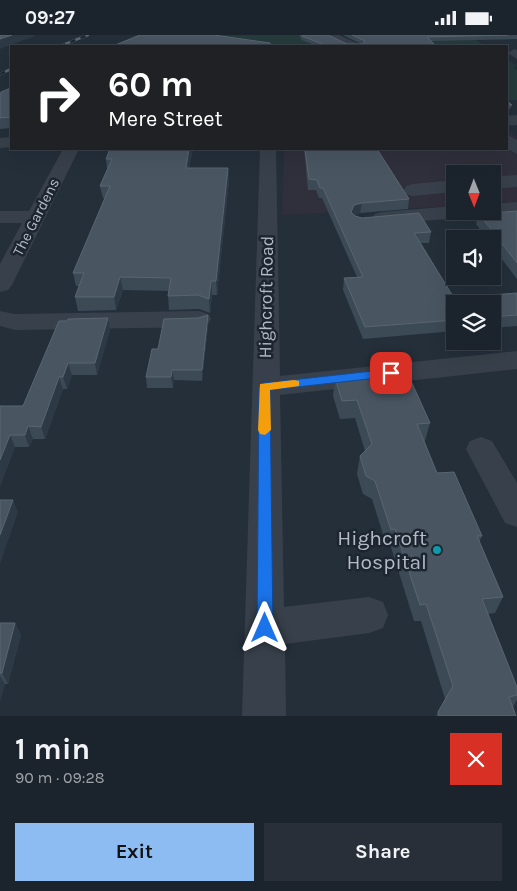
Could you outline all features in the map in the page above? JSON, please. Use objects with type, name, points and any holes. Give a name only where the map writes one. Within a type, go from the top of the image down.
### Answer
[{"type":"street","points":[[329,35],[354,45]]},
{"type":"street","name":"The Gardens","points":[[0,285],[70,150]]},
{"type":"street","name":"Highcroft Road","points":[[264,716],[264,387],[268,150]]},
{"type":"street","points":[[501,182],[517,181]]},
{"type":"street","points":[[413,189],[446,187]]},
{"type":"street","points":[[501,209],[517,208]]},
{"type":"street","points":[[0,217],[36,217]]},
{"type":"street","points":[[361,221],[424,223],[446,218]]},
{"type":"street","points":[[0,318],[15,322],[199,319]]},
{"type":"street","points":[[264,387],[517,360]]},
{"type":"street","points":[[481,449],[517,513]]},
{"type":"street","points":[[265,628],[369,615]]},
{"type":"shaded area","points":[[508,128],[517,137],[517,202],[501,203],[501,165],[446,165],[446,206],[282,215],[284,150],[508,150]]},
{"type":"green space","points":[[137,35],[316,35],[341,45],[114,45]]},
{"type":"green space","points":[[343,35],[469,35],[484,45],[367,45]]},
{"type":"green space","points":[[508,60],[517,66],[513,68],[517,70],[517,100],[508,101]]},
{"type":"building","points":[[0,35],[12,35],[0,39]]},
{"type":"building","points":[[140,35],[214,35],[270,43],[271,45],[115,45]]},
{"type":"building","points":[[328,35],[347,44],[363,44],[365,41],[352,35],[508,35],[427,37],[434,44],[426,45],[324,45],[302,36]]},
{"type":"building","points":[[10,88],[10,117],[0,118],[1,92]]},
{"type":"building","points":[[110,150],[189,150],[186,168],[228,168],[216,281],[211,281],[209,299],[198,295],[168,296],[171,278],[120,277],[114,297],[75,297],[84,273],[73,273],[110,186],[100,186],[112,159],[106,159]]},
{"type":"building","points":[[305,150],[378,150],[409,199],[362,203],[354,205],[351,212],[355,216],[362,218],[419,213],[431,232],[414,233],[452,295],[446,295],[446,321],[365,327],[344,278],[363,277],[323,188],[320,188],[317,180],[309,179]]},
{"type":"building","points":[[517,211],[517,263],[501,242],[501,230],[491,230],[484,220],[501,220],[501,212]]},
{"type":"building","points":[[517,293],[517,315],[501,316],[501,295],[492,295]]},
{"type":"building","points":[[208,315],[202,370],[172,370],[171,377],[146,377],[152,349],[158,349],[164,319],[198,318]]},
{"type":"building","points":[[108,318],[95,363],[68,363],[63,377],[59,377],[41,427],[28,426],[25,435],[10,435],[0,460],[0,406],[23,406],[59,321]]},
{"type":"building","name":"Highcroft Hospital","points":[[407,372],[430,423],[417,424],[437,473],[454,472],[482,536],[477,536],[503,597],[482,599],[517,687],[517,695],[509,697],[516,716],[439,716],[438,712],[453,686],[426,604],[420,605],[395,529],[391,530],[375,481],[366,476],[360,456],[372,444],[357,400],[342,401],[335,378]]},
{"type":"building","points":[[0,500],[13,500],[0,535]]},
{"type":"building","points":[[0,623],[15,623],[2,673],[0,673]]},
{"type":"railway","points":[[63,45],[88,35]]},
{"type":"railway","points":[[0,74],[10,69]]},
{"type":"slow traffic","points":[[265,430],[264,387],[294,384]]},
{"type":"place","name":"Highcroft Hospital","points":[[437,550]]},
{"type":"route","points":[[265,628],[264,387],[391,373]]}]
